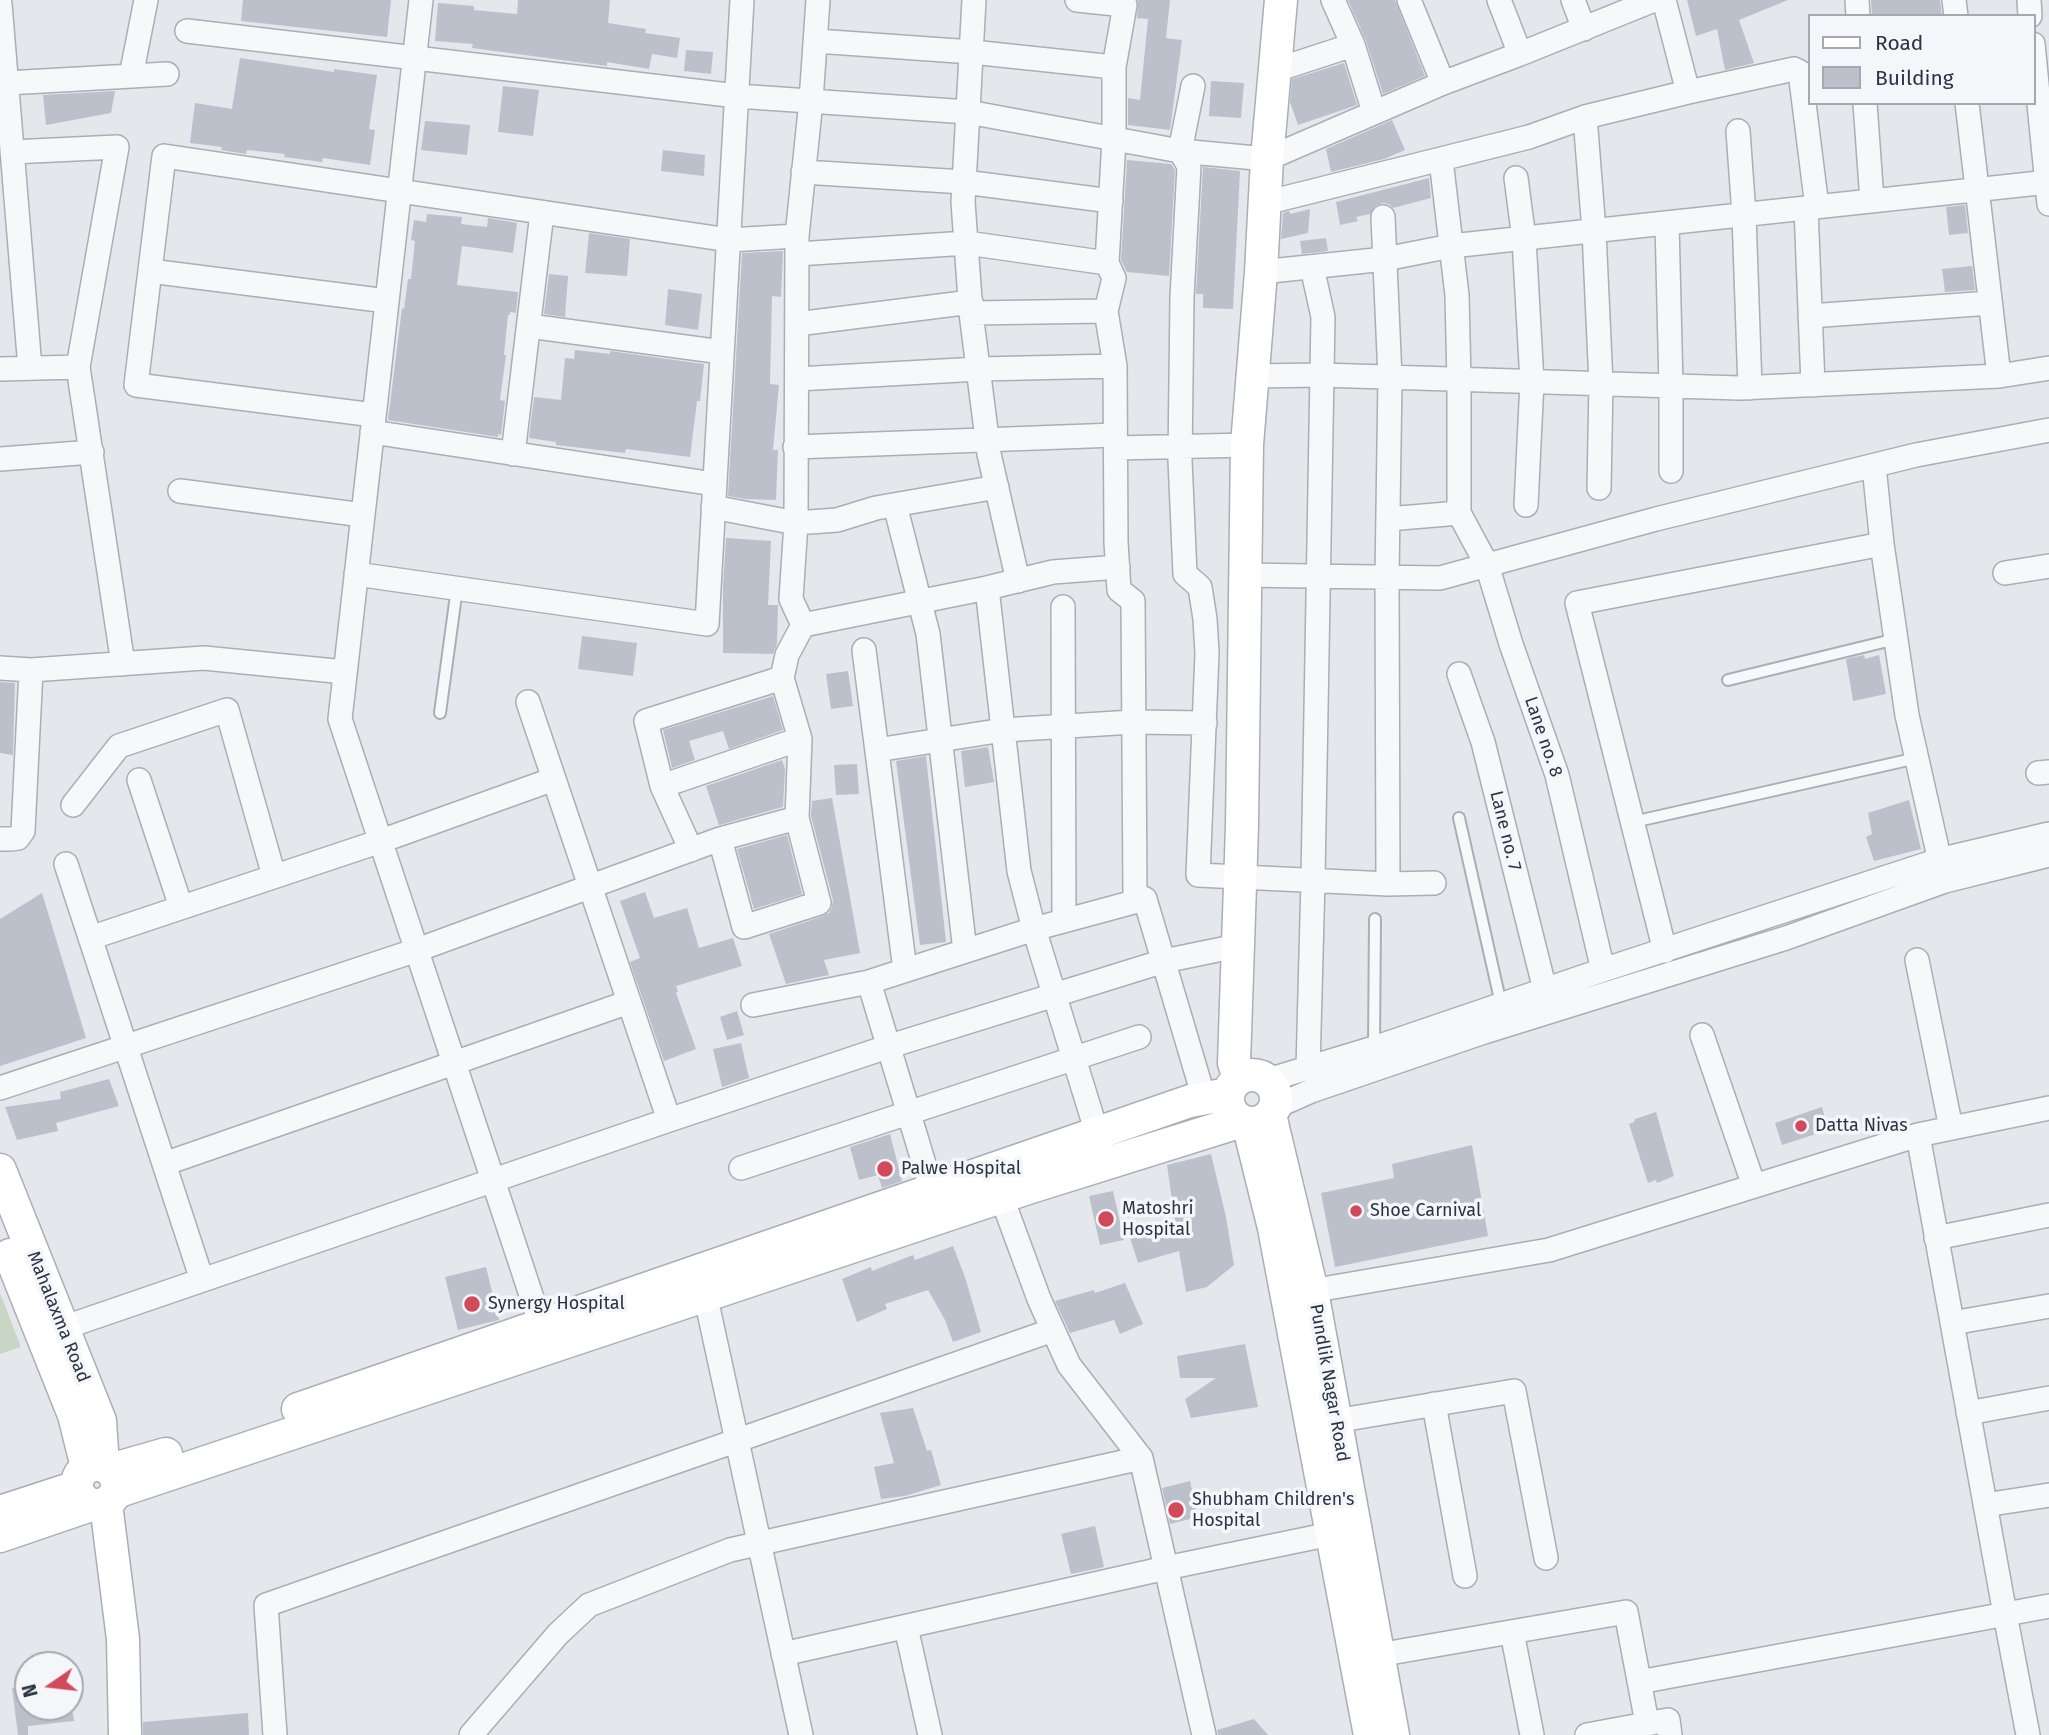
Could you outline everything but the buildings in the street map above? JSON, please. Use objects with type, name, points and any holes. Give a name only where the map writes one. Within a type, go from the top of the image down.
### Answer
[{"type":"main road","name":"Pundlik Nagar Road","points":[[1281,0],[1247,444],[1234,1063],[1247,1102],[1274,1228],[1299,1293],[1335,1421],[1343,1532],[1378,1655],[1392,1735]]},
{"type":"main road","points":[[0,1536],[99,1484],[173,1452],[541,1325],[702,1283],[932,1190],[997,1183],[1097,1133],[1190,1101],[1247,1102]]},
{"type":"main road","points":[[0,1512],[99,1484],[1247,1102]]},
{"type":"main road","name":"Mahalaxma Road","points":[[0,1170],[53,1332],[74,1415],[99,1484],[123,1639],[125,1735]]},
{"type":"main road","name":"Mahalaxma Road","points":[[0,1230],[53,1332]]},
{"type":"main road","name":"Pundlik Nagar Road","points":[[1299,1293],[1343,1532],[1370,1735]]},
{"type":"street","points":[[131,76],[146,0]]},
{"type":"street","points":[[421,0],[340,719],[541,1325]]},
{"type":"street","points":[[356,574],[706,624],[742,0]]},
{"type":"street","points":[[803,625],[790,599],[796,523],[797,245],[818,0]]},
{"type":"street","points":[[974,0],[963,202],[971,308],[988,440],[1018,582]]},
{"type":"street","points":[[1077,0],[1125,5],[1114,67],[1114,139],[1107,263],[1114,278],[1106,311],[1115,366],[1119,590],[1133,601],[1135,894],[1145,899],[1164,961],[1247,1102]]},
{"type":"street","points":[[1333,0],[1353,45],[1374,113]]},
{"type":"street","points":[[1409,0],[1443,83]]},
{"type":"street","points":[[1499,0],[1520,54]]},
{"type":"street","points":[[1573,0],[1584,29]]},
{"type":"street","points":[[187,31],[737,96],[968,112],[1180,151],[1267,159],[1443,83],[1654,0]]},
{"type":"street","points":[[1664,0],[1688,92]]},
{"type":"street","points":[[0,4],[30,368]]},
{"type":"street","points":[[816,41],[972,52],[1114,67]]},
{"type":"street","points":[[1276,70],[1353,45]]},
{"type":"street","points":[[1261,272],[1385,259],[1451,246],[1977,188],[2048,189],[2035,62]]},
{"type":"street","points":[[1265,203],[1441,160],[1585,117],[1688,92],[1797,70],[1800,72],[1811,208],[1810,316],[1813,385]]},
{"type":"street","points":[[7,83],[167,74]]},
{"type":"street","points":[[1193,86],[1180,151],[1189,166],[1182,297],[1180,446],[1185,575],[1200,587],[1207,653],[1198,875],[1388,884],[1434,883]]},
{"type":"street","points":[[1865,105],[1872,201]]},
{"type":"street","points":[[1967,105],[1999,376]]},
{"type":"street","points":[[1585,117],[1594,231],[1601,384],[1599,488]]},
{"type":"street","points":[[1738,131],[1750,388]]},
{"type":"street","points":[[12,152],[117,146],[78,367],[123,664]]},
{"type":"street","points":[[997,487],[876,508],[837,520],[796,523],[714,496],[373,424],[136,385],[164,156],[729,240],[797,245],[967,243],[1107,263]]},
{"type":"street","points":[[1388,519],[1459,513],[1457,295],[1441,160]]},
{"type":"street","points":[[803,172],[964,182],[1111,201]]},
{"type":"street","points":[[1516,178],[1524,239],[1532,382],[1526,505]]},
{"type":"street","points":[[513,454],[542,213]]},
{"type":"street","points":[[1383,217],[1390,378],[1387,577],[1388,884]]},
{"type":"street","points":[[1667,223],[1671,471]]},
{"type":"street","points":[[1308,1068],[1322,317],[1312,267]]},
{"type":"street","points":[[150,271],[387,301]]},
{"type":"street","points":[[1810,316],[1990,303]]},
{"type":"street","points":[[797,324],[971,308],[1106,311]]},
{"type":"street","points":[[528,326],[722,352]]},
{"type":"street","points":[[797,379],[979,369],[1115,366]]},
{"type":"street","points":[[0,369],[78,367]]},
{"type":"street","points":[[1252,376],[1321,375],[1750,388],[1999,376],[2049,368]]},
{"type":"street","points":[[1244,575],[1440,578],[1656,519],[1916,455],[2049,430]]},
{"type":"street","points":[[795,447],[988,440],[1180,446],[1247,444]]},
{"type":"street","points":[[0,459],[92,452]]},
{"type":"street","points":[[1874,466],[1882,544],[1907,715],[1942,871]]},
{"type":"street","points":[[180,491],[363,515]]},
{"type":"street","points":[[895,505],[928,634],[965,951]]},
{"type":"street","name":"Lane no. 8","points":[[1459,513],[1487,565],[1511,644],[1557,775],[1603,970]]},
{"type":"street","points":[[1665,951],[1577,603],[1882,544]]},
{"type":"street","points":[[2005,573],[2049,566]]},
{"type":"street","points":[[803,625],[1018,582],[1054,572],[1118,567]]},
{"type":"street","points":[[987,588],[1019,871],[1034,929],[1097,1133]]},
{"type":"street","points":[[1063,607],[1064,921]]},
{"type":"street","points":[[720,839],[744,927],[819,903],[797,818],[800,739],[782,678],[787,655],[803,625]]},
{"type":"street","points":[[864,650],[905,970]]},
{"type":"street","points":[[0,668],[31,670],[204,658],[345,672]]},
{"type":"street","points":[[0,839],[18,838],[23,831],[31,670]]},
{"type":"street","name":"Lane no. 7","points":[[1459,674],[1483,742],[1545,990]]},
{"type":"street","points":[[691,849],[662,786],[646,721],[782,678]]},
{"type":"street","points":[[528,702],[669,1120]]},
{"type":"street","points":[[73,805],[119,746],[227,710],[274,876]]},
{"type":"street","points":[[877,750],[1003,730],[1133,722],[1205,723]]},
{"type":"street","points":[[662,786],[800,739]]},
{"type":"street","points":[[90,938],[381,841],[554,779]]},
{"type":"street","points":[[139,780],[181,907]]},
{"type":"street","points":[[0,1088],[417,950],[720,839],[797,818]]},
{"type":"street","points":[[1247,1102],[1311,1091],[1466,1027],[1501,1004],[1665,951],[1942,871],[2049,834]]},
{"type":"street","points":[[1247,1102],[1308,1068],[1786,938],[1942,871],[2049,855]]},
{"type":"street","points":[[66,864],[202,1280]]},
{"type":"street","points":[[752,1005],[869,982],[1034,929],[1145,899]]},
{"type":"street","points":[[53,1332],[887,1047],[1164,961],[1237,946]]},
{"type":"street","points":[[1917,960],[1951,1128]]},
{"type":"street","points":[[869,982],[932,1190]]},
{"type":"street","points":[[164,1164],[629,1002]]},
{"type":"street","points":[[1702,1035],[1754,1186]]},
{"type":"street","points":[[741,1168],[1139,1037]]},
{"type":"street","points":[[1299,1293],[1549,1250],[1918,1135],[2049,1108]]},
{"type":"street","points":[[1918,1135],[2028,1735]]},
{"type":"street","points":[[997,1183],[1038,1299],[1069,1366],[1141,1458],[1204,1735]]},
{"type":"street","points":[[1936,1238],[2049,1215]]},
{"type":"street","points":[[702,1283],[801,1735]]},
{"type":"street","points":[[1952,1323],[2049,1306]]},
{"type":"street","points":[[275,1735],[266,1605],[1053,1330]]},
{"type":"street","points":[[1335,1421],[1514,1391],[1546,1558]]},
{"type":"street","points":[[1968,1413],[2049,1398]]},
{"type":"street","points":[[1434,1404],[1465,1576]]},
{"type":"street","points":[[471,1735],[558,1634],[589,1605],[730,1550],[1141,1458]]},
{"type":"street","points":[[1985,1505],[2049,1495]]},
{"type":"street","points":[[783,1654],[1167,1568],[1343,1532]]},
{"type":"street","points":[[1639,1682],[2049,1606]]},
{"type":"street","points":[[1378,1655],[1626,1612],[1647,1723]]},
{"type":"street","points":[[906,1627],[930,1735]]},
{"type":"street","points":[[1512,1632],[1532,1735]]},
{"type":"street","points":[[1587,1735],[1668,1720],[1670,1735]]},
{"type":"lane","points":[[440,713],[457,588]]},
{"type":"lane","points":[[1728,680],[1896,639]]},
{"type":"lane","points":[[1633,822],[1917,758]]},
{"type":"lane","points":[[1459,818],[1501,1004]]},
{"type":"lane","points":[[1374,1048],[1375,919]]},
{"type":"green space","points":[[0,1293],[21,1347],[0,1354]]},
{"type":"place","name":"Datta Nivas","points":[[1801,1126]]},
{"type":"place","name":"Palwe Hospital","points":[[885,1169]]},
{"type":"place","name":"Shoe Carnival","points":[[1356,1211]]},
{"type":"place","name":"Matoshri Hospital","points":[[1106,1219]]},
{"type":"place","name":"Synergy Hospital","points":[[472,1304]]},
{"type":"place","name":"Shubham Children's Hospital","points":[[1176,1510]]}]
